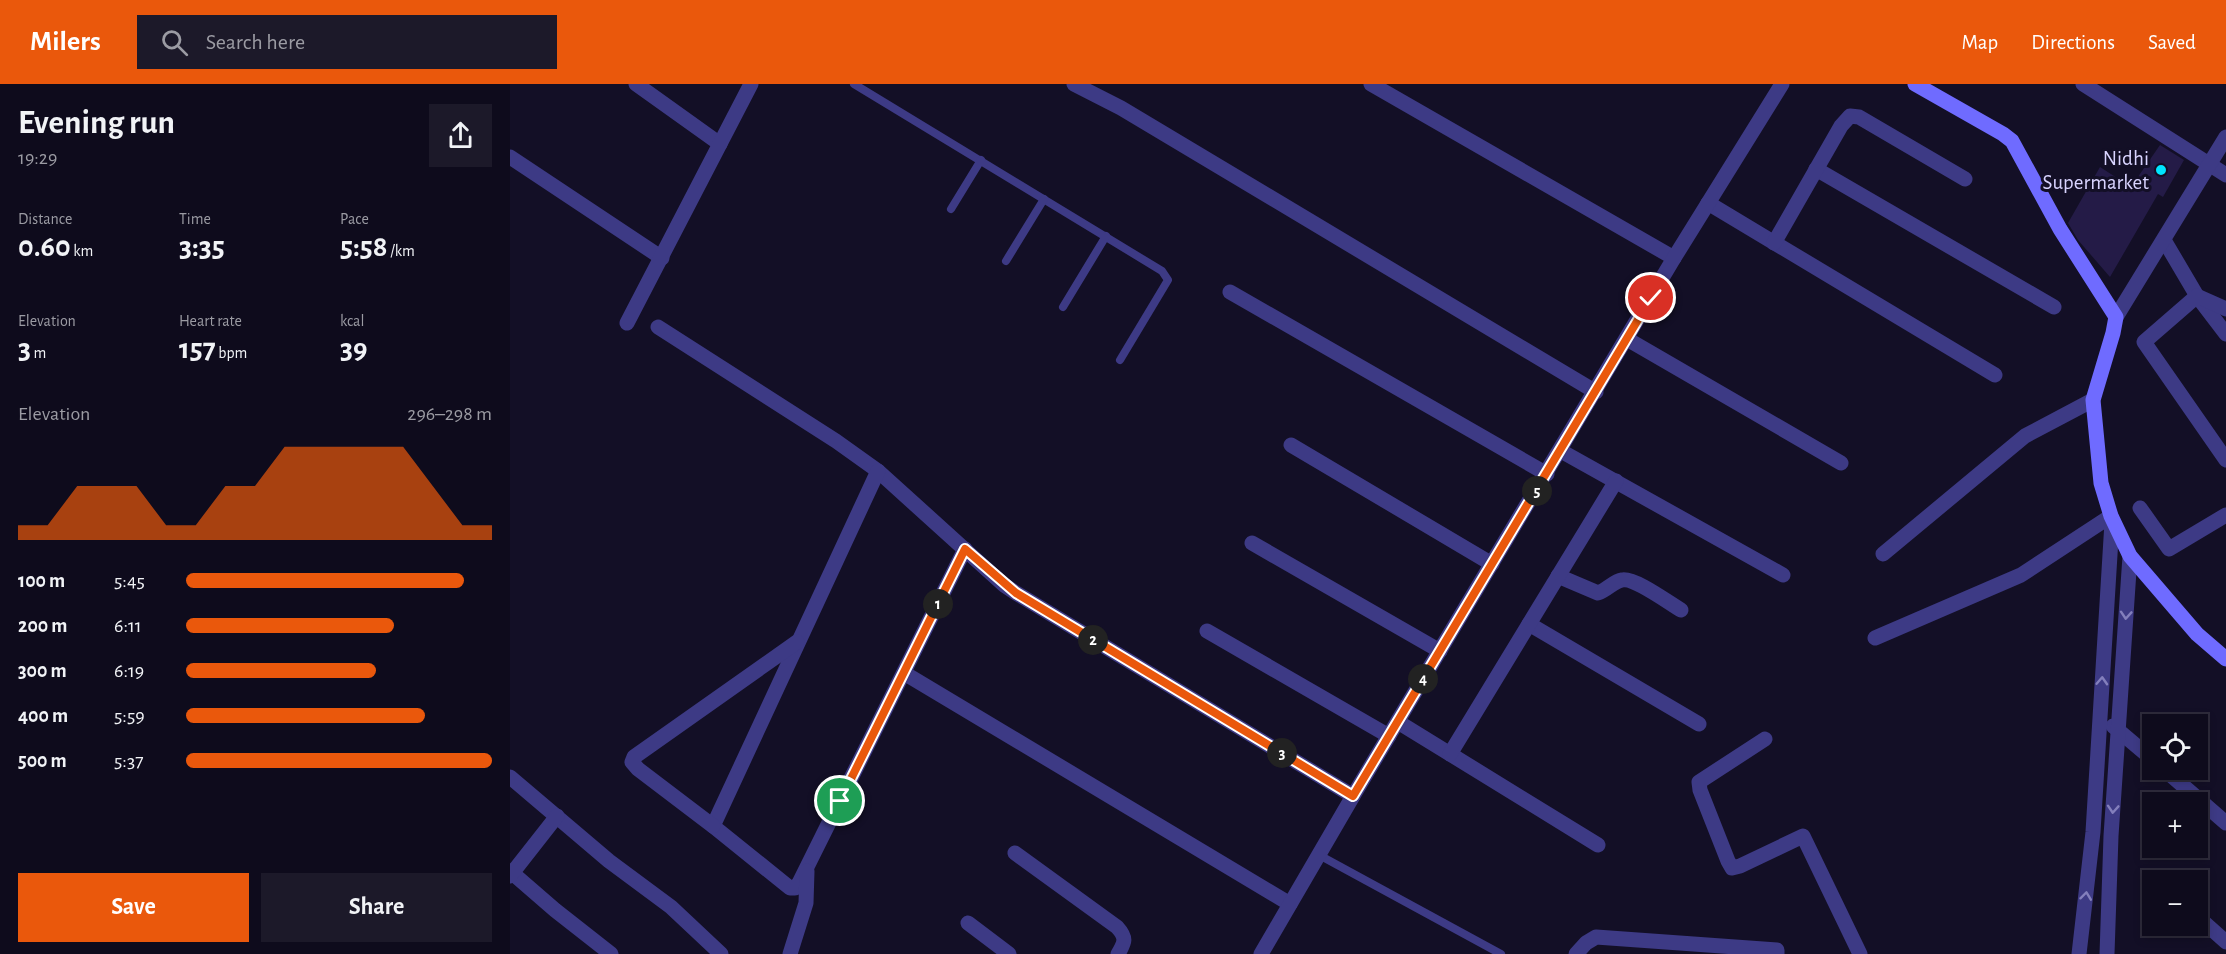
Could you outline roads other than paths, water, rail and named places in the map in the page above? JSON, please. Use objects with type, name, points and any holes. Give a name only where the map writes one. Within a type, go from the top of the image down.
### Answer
[{"type":"street","points":[[636,84],[720,144]]},
{"type":"street","points":[[627,323],[751,84]]},
{"type":"street","points":[[1074,84],[1121,108],[1596,392]]},
{"type":"street","points":[[1371,84],[1674,258]]},
{"type":"street","points":[[1261,954],[1674,258],[1782,84]]},
{"type":"street","points":[[1915,84],[2012,141],[2060,229],[2116,316]]},
{"type":"street","points":[[2083,84],[2226,175]]},
{"type":"street","points":[[1774,243],[1841,126],[1850,116],[1859,117],[1965,179]]},
{"type":"street","points":[[2226,137],[2116,316],[2093,400],[2101,483],[2112,519],[2130,556],[2197,634],[2226,659]]},
{"type":"street","points":[[510,158],[662,258]]},
{"type":"street","points":[[1816,169],[2054,307]]},
{"type":"street","points":[[1708,204],[1995,375]]},
{"type":"street","points":[[2164,240],[2197,296],[2226,334]]},
{"type":"street","points":[[1230,292],[1547,474]]},
{"type":"street","points":[[2197,296],[2226,309]]},
{"type":"street","points":[[2197,296],[2144,342],[2226,460]]},
{"type":"street","points":[[658,327],[836,441],[878,471],[1016,593],[1353,796]]},
{"type":"street","points":[[1627,339],[1841,463]]},
{"type":"street","points":[[1883,554],[2025,436],[2093,400]]},
{"type":"street","points":[[1291,445],[1492,564]]},
{"type":"street","points":[[1561,450],[1783,575]]},
{"type":"street","points":[[713,826],[878,471]]},
{"type":"street","points":[[1450,753],[1616,481]]},
{"type":"street","points":[[2140,508],[2169,549],[2226,515]]},
{"type":"street","points":[[1875,638],[2021,575],[2112,519]]},
{"type":"street","points":[[2079,954],[2093,832],[2112,519]]},
{"type":"street","points":[[1252,543],[1440,651]]},
{"type":"street","points":[[799,641],[634,757],[632,762],[790,888],[795,888],[808,865],[965,549]]},
{"type":"street","points":[[2107,954],[2118,729],[2130,556]]},
{"type":"street","points":[[1558,576],[1598,593],[1608,590],[1619,580],[1629,579],[1681,610]]},
{"type":"street","points":[[1529,624],[1699,724]]},
{"type":"street","points":[[1207,631],[1389,736]]},
{"type":"street","points":[[904,673],[1290,904]]},
{"type":"street","points":[[2100,719],[2118,729],[2142,750]]},
{"type":"street","points":[[1398,722],[1598,845]]},
{"type":"street","points":[[1765,739],[1699,783],[1728,861],[1732,868],[1740,866],[1803,836],[1860,954]]},
{"type":"street","points":[[510,777],[609,861],[671,907],[721,954]]},
{"type":"street","points":[[2177,780],[2226,823]]},
{"type":"street","points":[[556,816],[511,873],[611,954]]},
{"type":"street","points":[[1015,853],[1117,927],[1124,935],[1125,942],[1118,954]]},
{"type":"street","points":[[790,954],[806,903],[808,865]]},
{"type":"street","points":[[968,923],[1009,954]]},
{"type":"street","points":[[2208,926],[2226,942]]},
{"type":"street","points":[[1576,954],[1586,943],[1596,937],[1777,950],[1777,954]]},
{"type":"lane","points":[[855,84],[1162,271],[1168,280],[1120,360]]},
{"type":"lane","points":[[951,209],[981,160]]},
{"type":"lane","points":[[1006,261],[1044,199]]},
{"type":"lane","points":[[1063,307],[1106,236]]},
{"type":"lane","points":[[1318,855],[1501,954]]},
{"type":"place","name":"Nidhi Supermarket","points":[[2161,170]]}]
